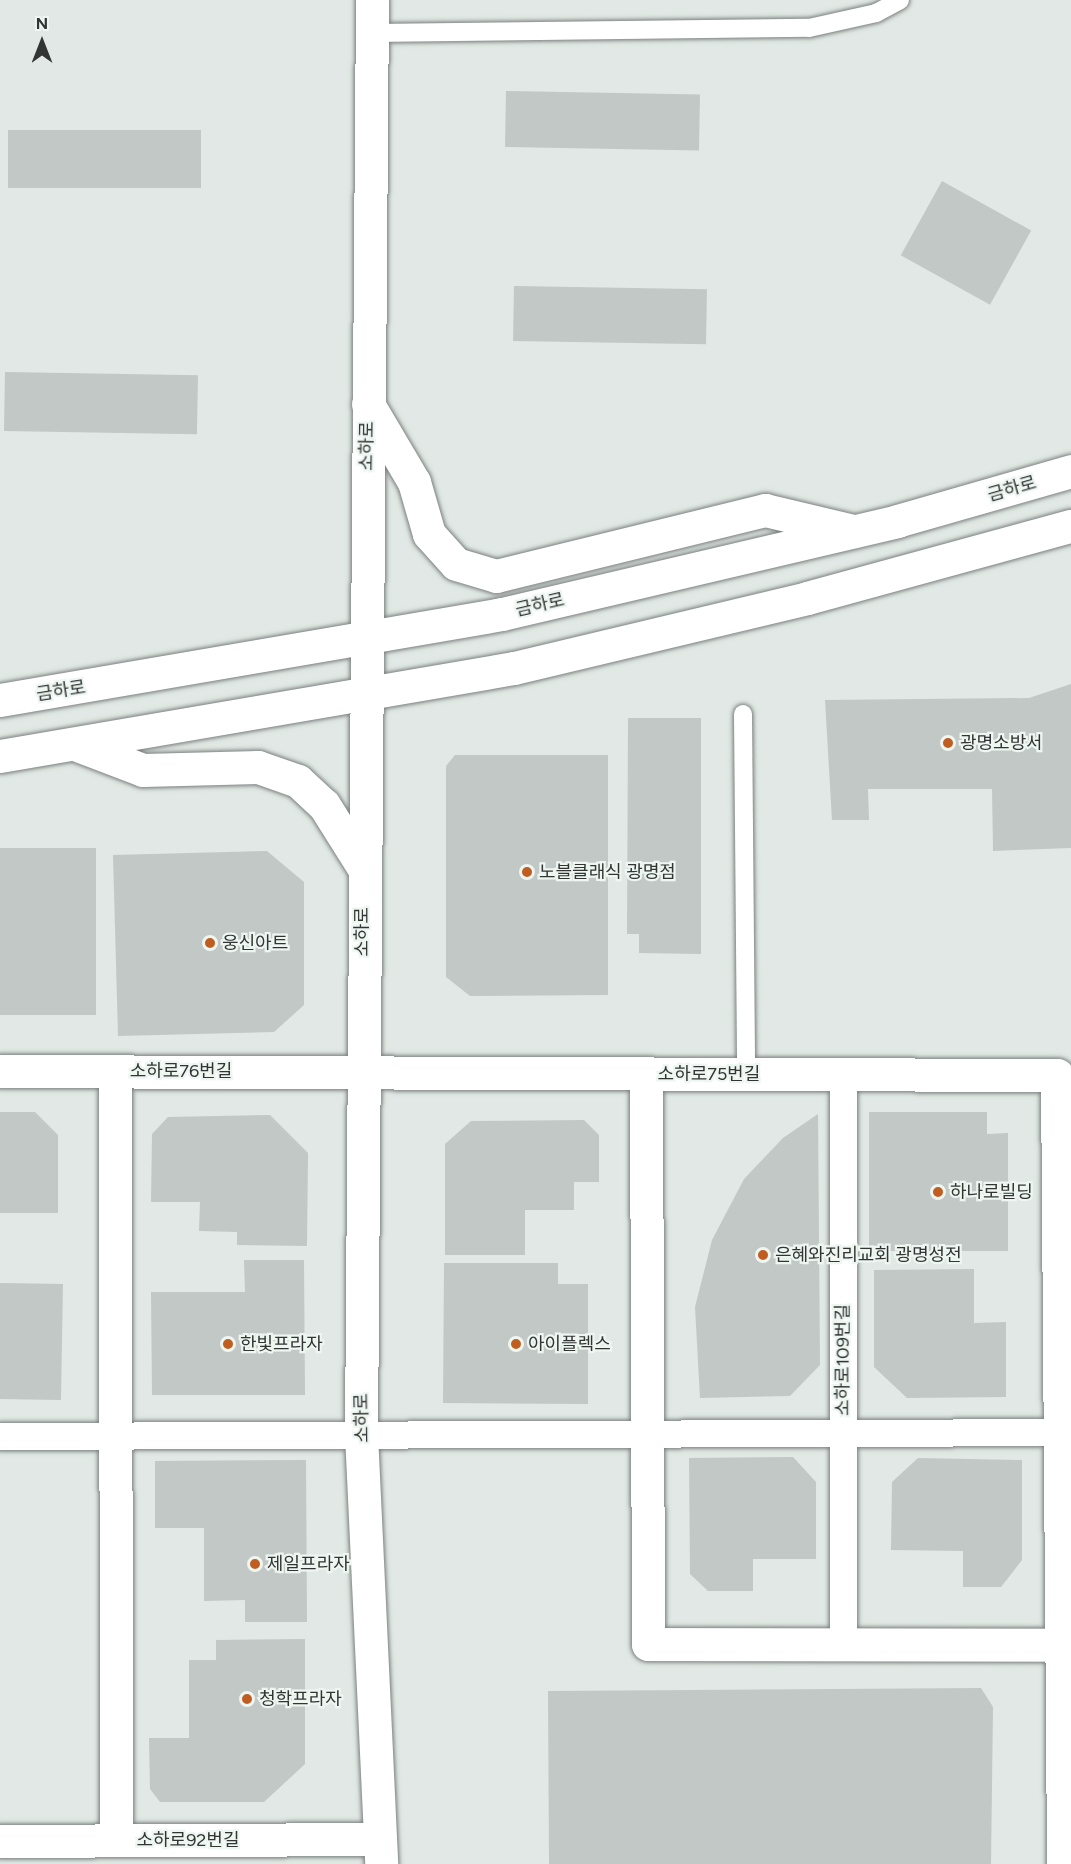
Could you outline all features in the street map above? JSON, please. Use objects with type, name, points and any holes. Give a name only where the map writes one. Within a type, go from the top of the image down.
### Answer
[{"type":"street","name":"소하로","points":[[372,0],[361,1072],[361,1434],[379,1851]]},
{"type":"street","points":[[368,404],[414,482],[429,534],[456,564],[495,576],[765,510],[854,531]]},
{"type":"street","name":"금하로","points":[[0,700],[365,640],[502,614],[854,531],[1071,471]]},
{"type":"street","points":[[0,756],[514,668],[807,598],[1071,526]]},
{"type":"street","points":[[75,744],[143,770],[258,767],[298,781],[324,805],[363,867]]},
{"type":"street","name":"소하로76번길","points":[[0,1071],[361,1072]]},
{"type":"street","points":[[115,1071],[116,1840]]},
{"type":"street","name":"소하로75번길","points":[[361,1072],[1064,1075]]},
{"type":"street","points":[[646,1073],[648,1644],[1061,1645]]},
{"type":"street","name":"소하로109번길","points":[[843,1074],[843,1645]]},
{"type":"street","points":[[1063,1864],[1061,1645],[1065,1432],[1064,1075]]},
{"type":"street","points":[[0,1436],[1065,1432]]},
{"type":"street","name":"소하로92번길","points":[[0,1841],[116,1840],[379,1851]]},
{"type":"lane","points":[[373,33],[808,28],[876,13],[900,0]]},
{"type":"lane","points":[[743,714],[746,1074]]},
{"type":"building","points":[[506,91],[700,94],[699,150],[505,147]]},
{"type":"building","points":[[8,130],[201,130],[201,188],[8,188]]},
{"type":"building","points":[[942,181],[1031,230],[990,305],[901,255]]},
{"type":"building","points":[[514,286],[707,289],[706,344],[513,341]]},
{"type":"building","points":[[5,372],[198,375],[197,434],[4,431]]},
{"type":"building","name":"광명소방서","points":[[1071,684],[1071,848],[993,851],[992,789],[868,789],[869,820],[832,820],[825,700],[1029,698]]},
{"type":"building","points":[[628,718],[701,718],[701,954],[639,953],[639,934],[627,934]]},
{"type":"building","name":"노블클래식 광명점","points":[[455,755],[608,755],[608,995],[470,996],[446,977],[446,766]]},
{"type":"building","points":[[0,848],[96,848],[96,1015],[0,1015]]},
{"type":"building","name":"웅신아트","points":[[267,851],[304,882],[304,1005],[274,1032],[118,1036],[113,855]]},
{"type":"building","points":[[0,1112],[35,1112],[58,1135],[58,1213],[0,1213]]},
{"type":"building","name":"하나로빌딩","points":[[869,1112],[987,1112],[987,1134],[1008,1133],[1008,1251],[869,1251]]},
{"type":"building","name":"은혜와진리교회 광명성전","points":[[818,1114],[820,1365],[790,1396],[700,1398],[695,1307],[712,1240],[744,1179],[783,1138]]},
{"type":"building","points":[[270,1115],[308,1153],[307,1246],[237,1245],[237,1232],[199,1231],[200,1202],[151,1202],[152,1134],[168,1117]]},
{"type":"building","points":[[584,1120],[599,1135],[599,1182],[574,1182],[574,1210],[525,1210],[525,1255],[445,1255],[445,1144],[471,1121]]},
{"type":"building","name":"한빛프라자","points":[[244,1260],[304,1260],[305,1395],[152,1395],[151,1292],[245,1292]]},
{"type":"building","name":"아이플렉스","points":[[444,1263],[558,1263],[558,1284],[588,1284],[588,1404],[443,1403]]},
{"type":"building","points":[[974,1269],[974,1323],[1006,1322],[1006,1397],[907,1398],[874,1367],[874,1270]]},
{"type":"building","points":[[0,1283],[63,1284],[61,1400],[0,1399]]},
{"type":"building","points":[[793,1457],[816,1482],[816,1559],[753,1559],[753,1591],[708,1591],[690,1574],[689,1458]]},
{"type":"building","points":[[918,1458],[1022,1460],[1022,1560],[1001,1587],[963,1587],[963,1551],[891,1550],[892,1482]]},
{"type":"building","name":"제일프라자","points":[[306,1460],[307,1622],[245,1622],[245,1600],[204,1601],[204,1528],[155,1528],[155,1461]]},
{"type":"building","name":"청학프라자","points":[[305,1639],[305,1764],[264,1802],[160,1802],[150,1789],[149,1738],[189,1738],[189,1660],[216,1660],[216,1640]]},
{"type":"building","points":[[981,1688],[993,1707],[991,1864],[549,1864],[548,1691]]},
{"type":"place","name":"광명소방서","points":[[948,743]]},
{"type":"place","name":"노블클래식 광명점","points":[[527,872]]},
{"type":"place","name":"웅신아트","points":[[210,943]]},
{"type":"place","name":"하나로빌딩","points":[[938,1192]]},
{"type":"place","name":"은혜와진리교회 광명성전","points":[[763,1255]]},
{"type":"place","name":"한빛프라자","points":[[228,1344]]},
{"type":"place","name":"아이플렉스","points":[[516,1344]]},
{"type":"place","name":"제일프라자","points":[[255,1564]]},
{"type":"place","name":"청학프라자","points":[[247,1699]]}]
